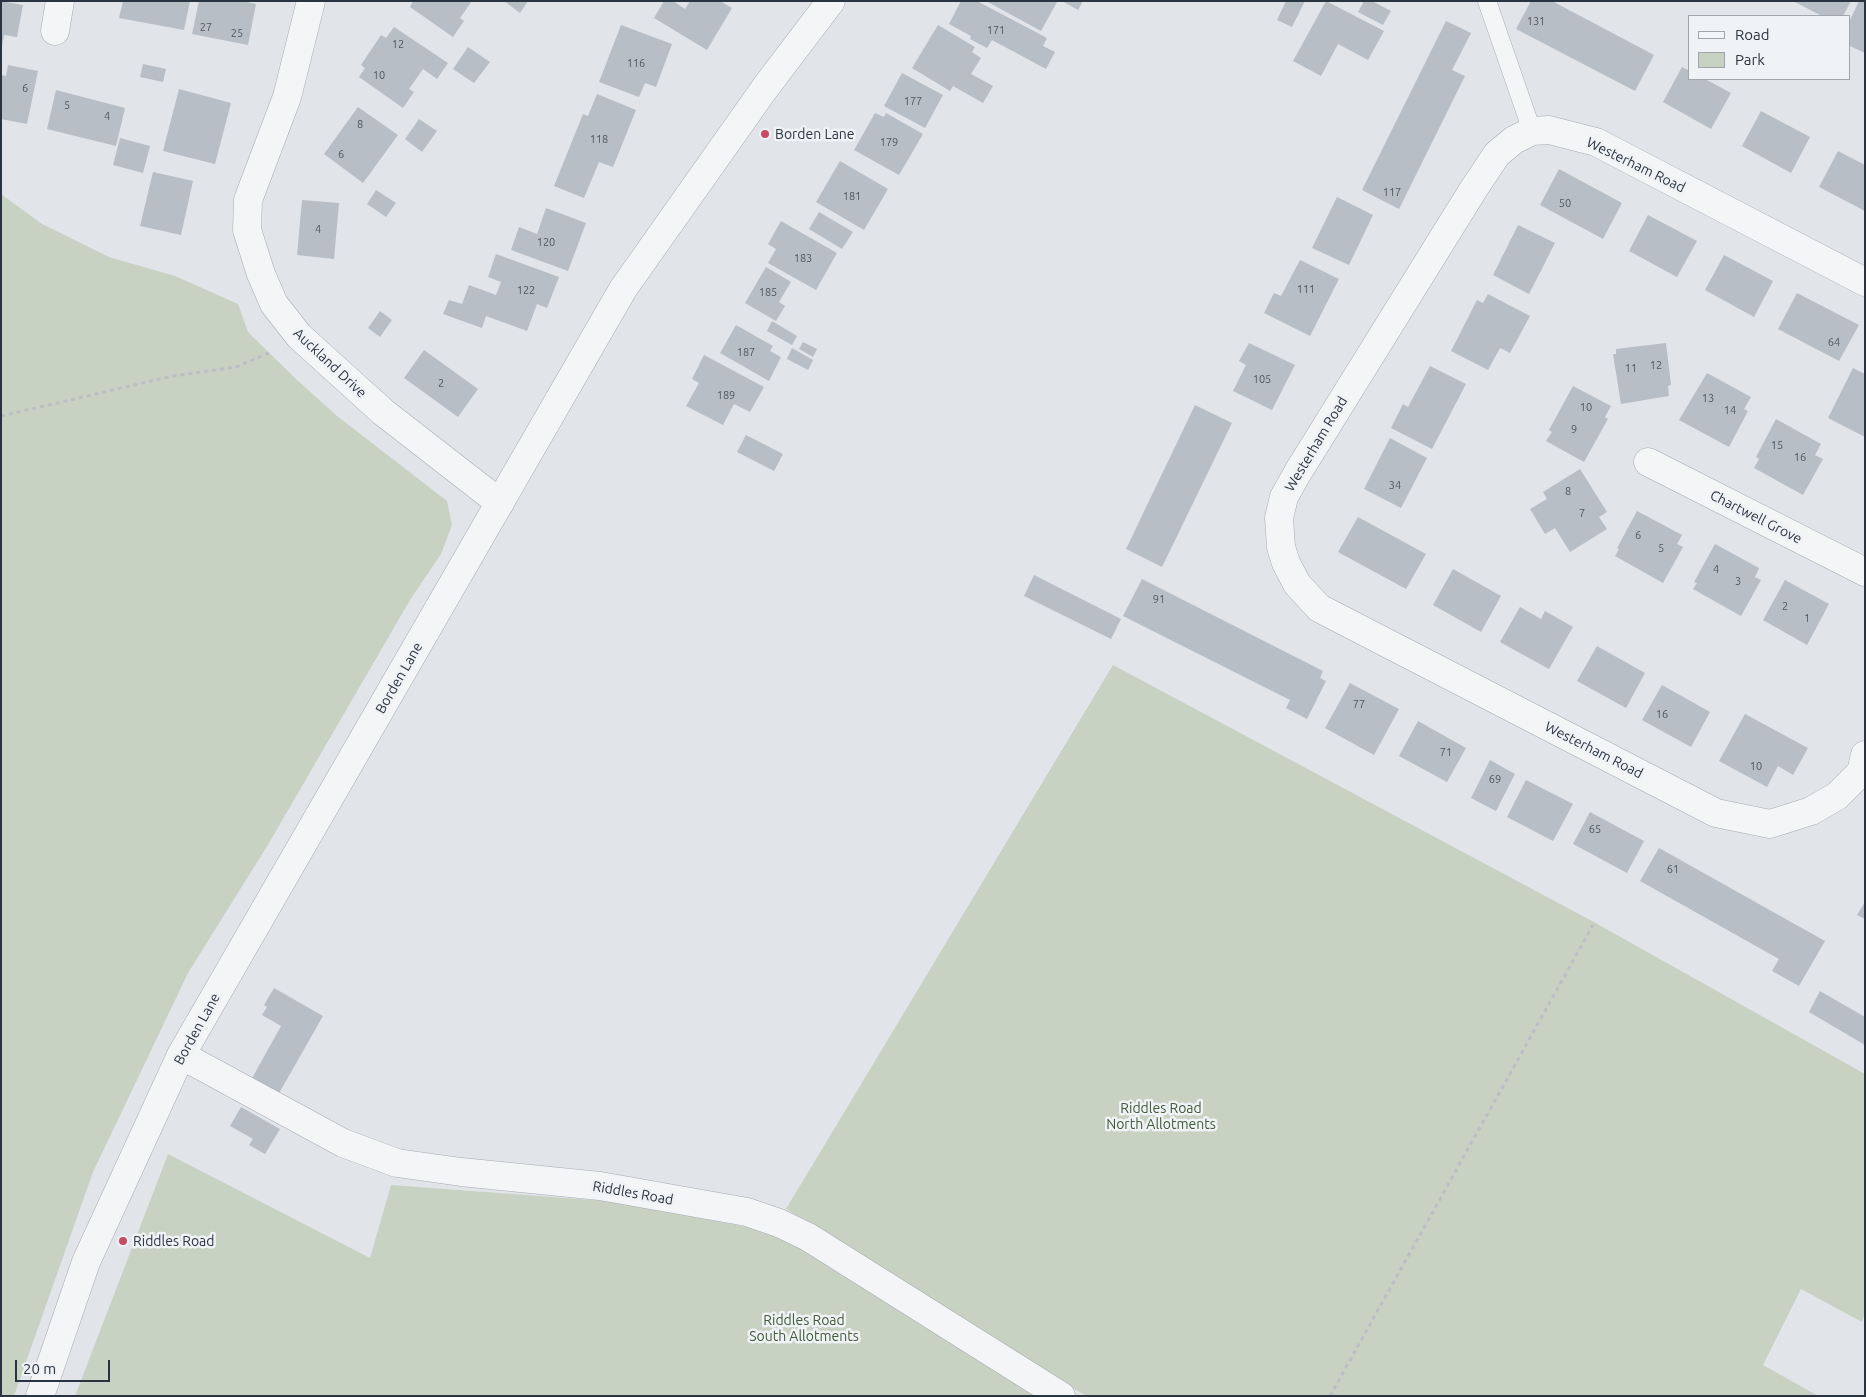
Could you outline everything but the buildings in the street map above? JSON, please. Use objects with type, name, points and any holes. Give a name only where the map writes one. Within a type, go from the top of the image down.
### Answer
[{"type":"street","points":[[55,32],[60,1]]},
{"type":"street","name":"Auckland Drive","points":[[311,1],[287,97],[248,200],[247,230],[261,274],[274,304],[299,336],[383,412],[500,503]]},
{"type":"street","name":"Borden Lane","points":[[40,1396],[86,1262],[181,1055],[623,289],[765,88],[831,1]]},
{"type":"street","name":"Westerham Road","points":[[1865,282],[1596,142],[1549,130],[1532,131],[1514,140],[1497,154],[1483,175],[1298,472],[1284,497],[1280,518],[1282,547],[1286,563],[1297,584],[1319,608],[1716,813],[1770,824],[1811,811],[1837,796],[1861,772],[1865,755]]},
{"type":"street","name":"Chartwell Grove","points":[[1648,462],[1865,572]]},
{"type":"street","name":"Riddles Road","points":[[181,1055],[343,1143],[397,1163],[461,1172],[600,1186],[747,1212],[779,1223],[808,1237],[1061,1396]]},
{"type":"lane","points":[[1487,1],[1532,131]]},
{"type":"path","points":[[1,416],[173,376],[236,367],[271,352]]},
{"type":"path","points":[[1330,1396],[1593,924]]},
{"type":"green space","points":[[1,194],[42,224],[109,257],[175,276],[238,304],[248,332],[297,380],[337,416],[447,501],[452,525],[441,554],[410,600],[269,843],[188,973],[93,1172],[14,1396],[1,1396]]},
{"type":"green space","name":"Riddles Road North Allotments","points":[[1113,665],[1592,921],[1865,1074],[1865,1312],[1862,1322],[1801,1289],[1763,1365],[1818,1396],[1086,1396],[786,1209]]},
{"type":"green space","name":"Riddles Road South Allotments","points":[[168,1154],[370,1258],[391,1185],[619,1202],[782,1234],[1036,1396],[75,1396]]},
{"type":"place","name":"Borden Lane","points":[[765,134]]},
{"type":"place","name":"Riddles Road","points":[[123,1241]]}]
